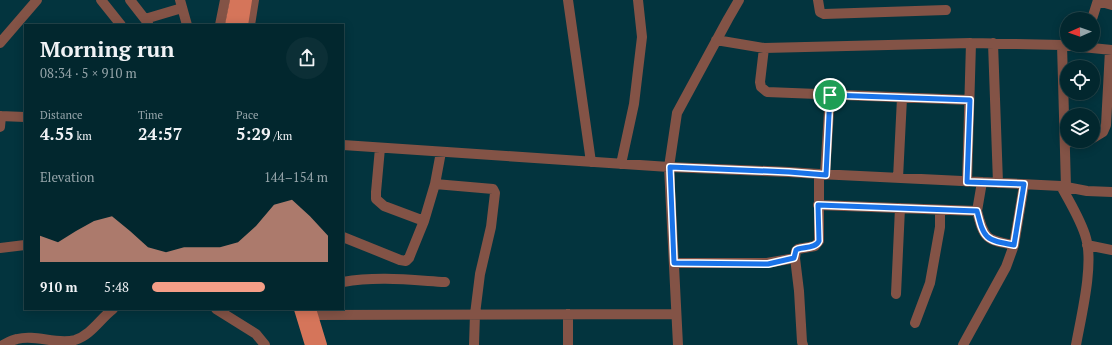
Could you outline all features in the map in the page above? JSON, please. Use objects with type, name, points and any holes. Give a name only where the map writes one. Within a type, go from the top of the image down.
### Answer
[{"type":"main road","points":[[231,24],[236,0]]},
{"type":"main road","points":[[242,24],[246,0]]},
{"type":"main road","points":[[300,310],[311,345]]},
{"type":"main road","points":[[311,312],[321,345]]},
{"type":"street","points":[[0,43],[37,0]]},
{"type":"street","points":[[101,0],[120,24]]},
{"type":"street","points":[[130,0],[147,22],[181,4],[187,24]]},
{"type":"street","points":[[220,24],[225,0]]},
{"type":"street","points":[[250,24],[254,0]]},
{"type":"street","points":[[568,0],[591,162]]},
{"type":"street","points":[[621,164],[634,104],[642,37],[638,0]]},
{"type":"street","points":[[678,345],[670,167],[677,113],[739,0]]},
{"type":"street","points":[[818,0],[820,12],[824,14],[946,10]]},
{"type":"street","points":[[1094,12],[1098,1],[1112,4]]},
{"type":"street","points":[[716,40],[764,48],[972,43],[1060,46]]},
{"type":"street","points":[[967,182],[972,43]]},
{"type":"street","points":[[994,44],[998,183]]},
{"type":"street","points":[[764,48],[760,82],[761,87],[767,92],[970,100]]},
{"type":"street","points":[[1100,48],[1111,50],[1106,125],[1100,133]]},
{"type":"street","points":[[1062,52],[1067,108]]},
{"type":"street","points":[[803,345],[799,291],[794,258],[796,250],[815,246],[819,241],[818,205],[830,95]]},
{"type":"street","points":[[898,178],[902,98]]},
{"type":"street","points":[[0,127],[0,116],[24,117]]},
{"type":"street","points":[[344,145],[670,167],[1063,186],[1087,191],[1112,192]]},
{"type":"street","points":[[380,148],[376,199],[384,206],[424,222]]},
{"type":"street","points":[[1069,148],[1063,186],[1079,220],[1087,245],[1088,272],[1076,345]]},
{"type":"street","points":[[344,237],[406,261],[409,258],[424,222],[435,184],[441,152]]},
{"type":"street","points":[[982,182],[977,211],[982,230],[993,242],[1014,245]]},
{"type":"street","points":[[435,184],[493,189],[495,193],[491,227],[480,274],[475,314],[474,345]]},
{"type":"street","points":[[963,345],[1006,267],[1014,245],[1024,184]]},
{"type":"street","points":[[818,205],[977,211]]},
{"type":"street","points":[[896,294],[900,208]]},
{"type":"street","points":[[915,323],[930,283],[940,227],[940,210]]},
{"type":"street","points":[[0,248],[24,245]]},
{"type":"street","points":[[1087,245],[1112,250]]},
{"type":"street","points":[[674,263],[768,264],[794,258]]},
{"type":"street","points":[[344,282],[380,278],[445,282]]},
{"type":"street","points":[[3,345],[18,339],[33,338],[60,342],[75,341],[89,333],[112,310]]},
{"type":"street","points":[[218,310],[256,334],[265,345]]},
{"type":"street","points":[[311,312],[676,314]]},
{"type":"street","points":[[568,314],[568,345]]},
{"type":"route","points":[[830,95],[970,100],[967,182],[1024,184],[1014,245],[993,242],[986,236],[982,230],[977,211],[818,205],[818,244],[796,250],[794,258],[768,264],[674,263],[670,167],[826,175],[830,95]]}]
